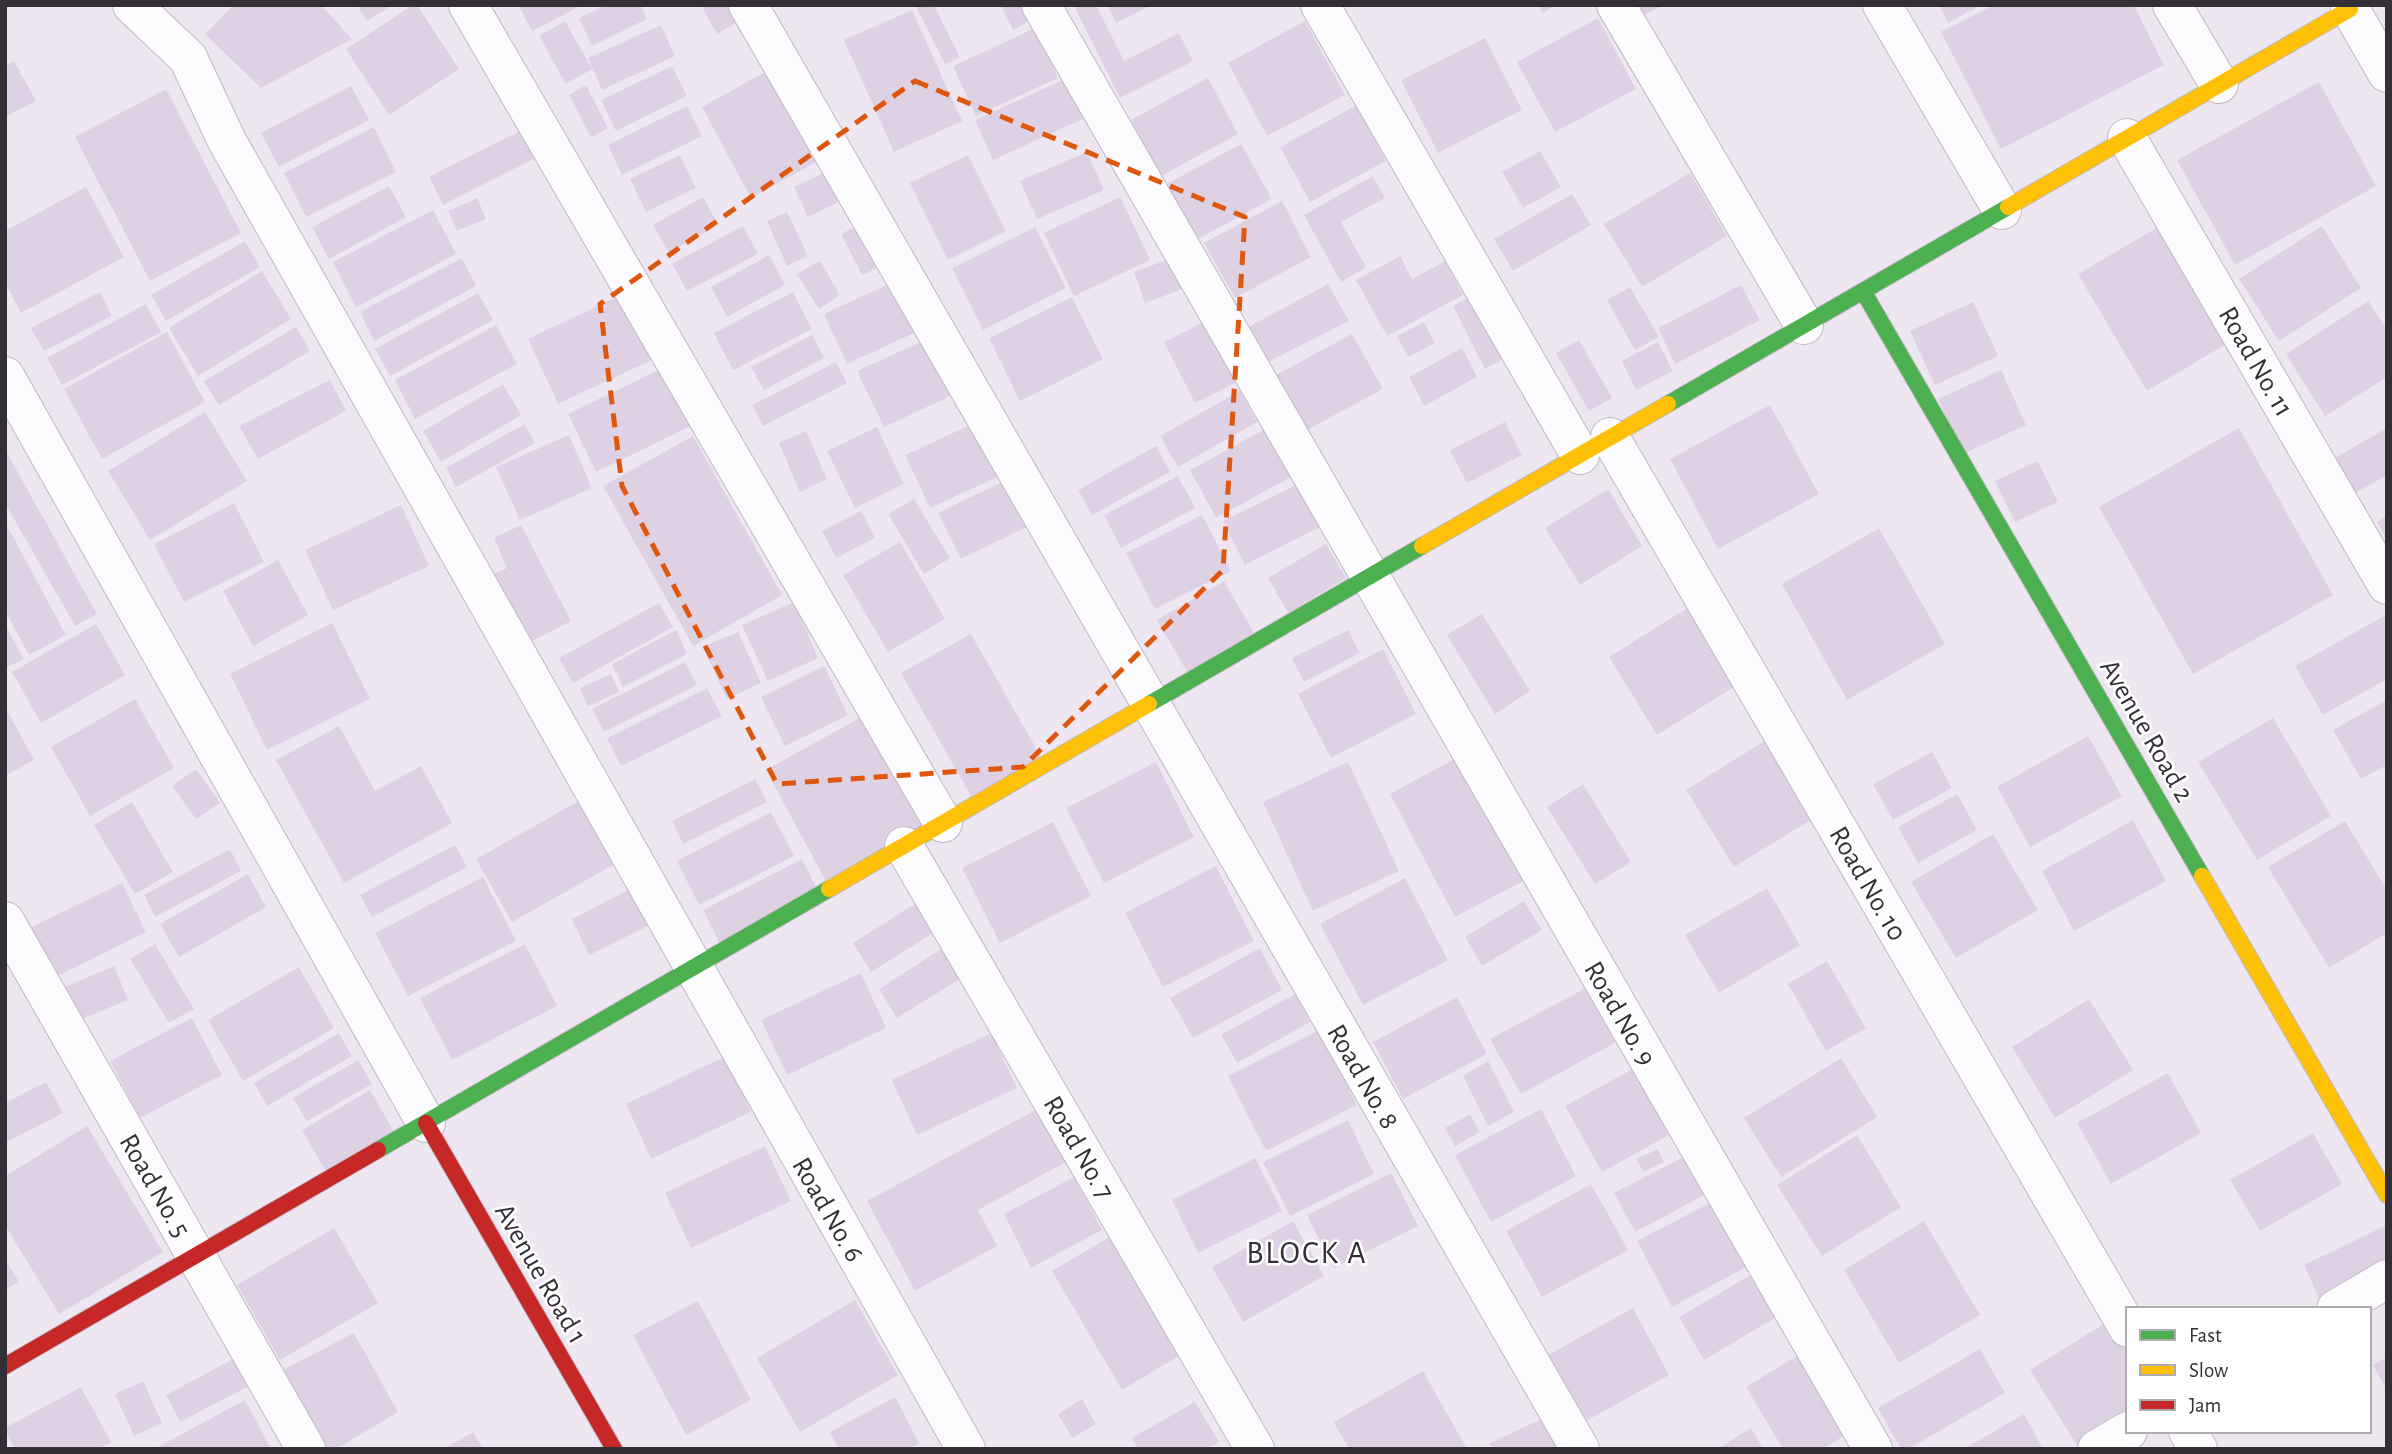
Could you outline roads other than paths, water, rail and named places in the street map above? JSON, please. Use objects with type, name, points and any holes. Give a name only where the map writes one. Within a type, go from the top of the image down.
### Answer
[{"type":"street","name":"Road No. 6","points":[[132,5],[188,58],[227,141],[692,969],[966,1449]]},
{"type":"street","points":[[468,5],[943,823]]},
{"type":"street","name":"Road No. 8","points":[[748,5],[1580,1449]]},
{"type":"street","name":"Road No. 9","points":[[1041,5],[1368,578],[1873,1449]]},
{"type":"street","name":"Road No. 10","points":[[1320,5],[1595,446],[2126,1325]]},
{"type":"street","points":[[1616,5],[1804,325]]},
{"type":"street","points":[[1882,5],[2002,210]]},
{"type":"street","points":[[2172,5],[2219,84]]},
{"type":"street","points":[[5,1366],[2350,9],[2387,73]]},
{"type":"street","name":"Road No. 11","points":[[2127,138],[2387,584]]},
{"type":"street","name":"Avenue Road 2","points":[[1863,291],[2387,1195]]},
{"type":"street","points":[[5,376],[426,1123]]},
{"type":"street","name":"Road No. 7","points":[[904,846],[1255,1449]]},
{"type":"street","name":"Road No. 5","points":[[5,921],[306,1449]]},
{"type":"street","name":"Avenue Road 1","points":[[426,1123],[614,1449]]},
{"type":"street","points":[[2339,1307],[2387,1279]]},
{"type":"street","points":[[2096,1449],[2126,1431]]},
{"type":"street","points":[[2189,1433],[2198,1449]]},
{"type":"district","name":"BLOCK A","points":[[1307,1252]]}]
